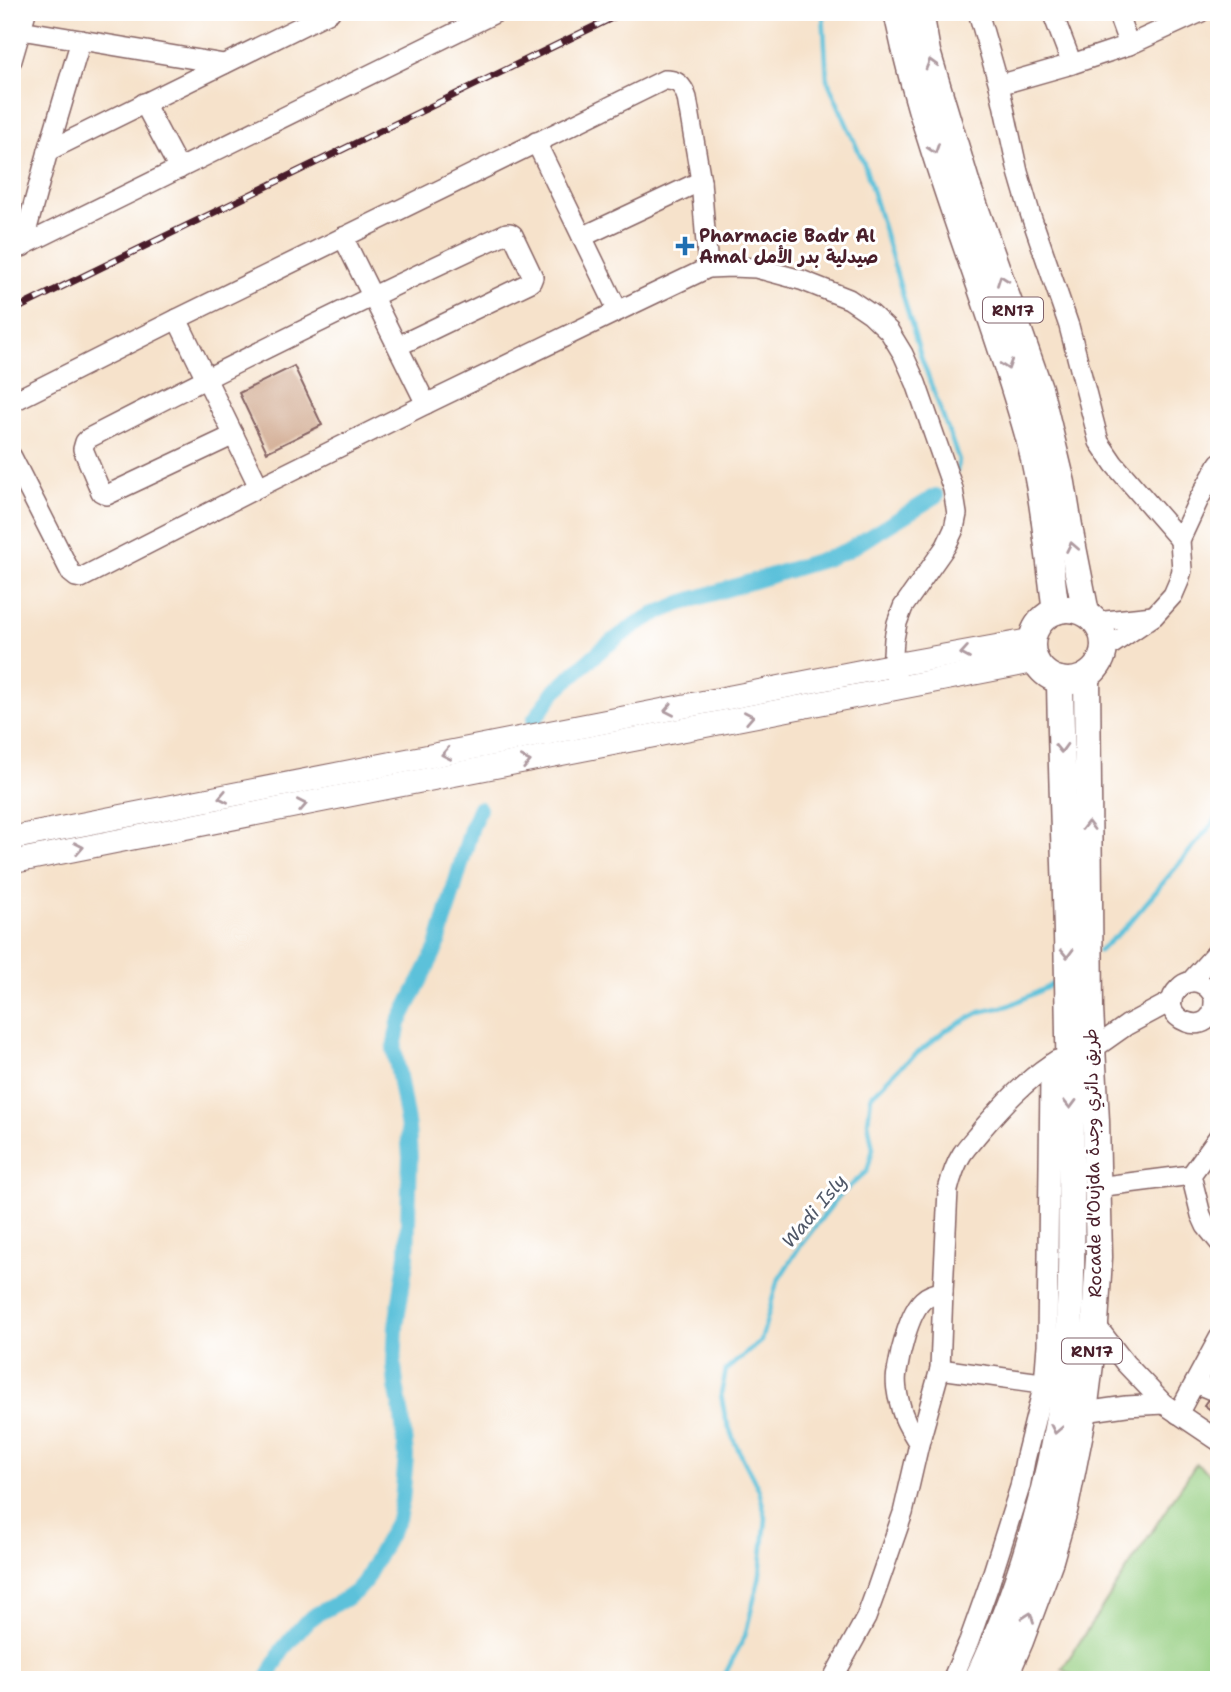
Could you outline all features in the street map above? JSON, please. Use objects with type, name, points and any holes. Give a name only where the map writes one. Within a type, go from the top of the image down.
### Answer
[{"type":"highway","name":"RN17","points":[[897,12],[931,141],[989,310],[1029,439],[1039,481],[1056,611]]},
{"type":"highway","name":"RN17","points":[[920,12],[927,52],[967,185],[1039,388],[1091,618],[1104,640],[1104,650]]},
{"type":"highway","points":[[1091,618],[1076,610],[1066,609],[1047,615],[1035,631],[1034,651],[1042,670],[1060,680],[1087,676],[1101,660],[1104,650]]},
{"type":"highway","name":"Rocade d'Oujda طريق دائري وجدة","points":[[1077,894],[1087,676]]},
{"type":"highway","name":"Rocade d'Oujda طريق دائري وجدة","points":[[977,1680],[1010,1601],[1044,1488],[1054,1385],[1071,1280],[1071,1055],[1079,1010],[1077,894],[1060,680]]},
{"type":"highway","name":"Rocade d'Oujda طريق دائري وجدة","points":[[1003,1680],[1050,1559],[1071,1481],[1084,1412],[1095,1324],[1099,1258],[1097,1187],[1071,1055]]},
{"type":"main road","points":[[12,838],[1034,651]]},
{"type":"main road","points":[[12,862],[609,745],[896,676]]},
{"type":"street","points":[[48,150],[331,12]]},
{"type":"street","points":[[17,249],[497,12]]},
{"type":"street","points":[[978,12],[999,85],[1018,172],[1069,326],[1100,442],[1114,464],[1180,540]]},
{"type":"street","points":[[1052,12],[1072,64]]},
{"type":"street","points":[[1117,12],[1129,45]]},
{"type":"street","points":[[999,85],[1129,45],[1190,15]]},
{"type":"street","points":[[12,60],[23,21],[81,40],[224,64]]},
{"type":"street","points":[[17,249],[81,40]]},
{"type":"street","points":[[12,402],[664,80],[672,79],[679,83],[687,98],[701,181],[708,268]]},
{"type":"street","points":[[144,103],[179,169]]},
{"type":"street","points":[[536,142],[618,311]]},
{"type":"street","points":[[582,237],[701,181]]},
{"type":"street","points":[[234,435],[107,495],[100,492],[83,449],[89,438],[206,377],[372,295],[507,233],[513,235],[533,277],[531,282],[398,346]]},
{"type":"street","points":[[343,237],[426,404]]},
{"type":"street","points":[[12,457],[71,573],[81,578],[426,404],[708,268],[756,268],[801,280],[849,299],[889,331],[916,383],[953,489],[957,514],[954,529],[946,546],[903,607],[897,623],[894,639],[896,676]]},
{"type":"street","points":[[177,319],[259,487]]},
{"type":"street","points":[[1104,650],[1154,616],[1172,595],[1182,570],[1180,540],[1219,463]]},
{"type":"street","points":[[1091,618],[1154,616]]},
{"type":"street","points":[[1210,1000],[1219,950]]},
{"type":"street","points":[[1127,1025],[1183,1022],[1197,1024],[1204,1021],[1219,968]]},
{"type":"street","points":[[1183,1022],[1174,1013],[1172,1001],[1178,988],[1210,1000]]},
{"type":"street","points":[[832,1680],[866,1618],[903,1513],[940,1369],[948,1190],[961,1154],[1030,1078],[1172,1001]]},
{"type":"street","points":[[1097,1187],[1191,1175],[1219,1136]]},
{"type":"street","points":[[1191,1175],[1201,1215],[1219,1242]]},
{"type":"street","points":[[919,1444],[899,1403],[896,1374],[913,1316],[922,1300],[933,1293],[943,1292]]},
{"type":"street","points":[[1095,1324],[1125,1363],[1171,1409],[1219,1441]]},
{"type":"street","points":[[1171,1409],[1195,1383],[1219,1338]]},
{"type":"street","points":[[940,1369],[1054,1385],[1025,1460],[1020,1487],[989,1585],[952,1680]]},
{"type":"street","points":[[1195,1383],[1219,1393]]},
{"type":"street","points":[[1084,1412],[1126,1406],[1171,1409]]},
{"type":"green space","points":[[1196,1464],[1219,1479],[1219,1680],[1080,1680],[1062,1669]]},
{"type":"building","points":[[294,366],[322,425],[267,452],[239,393]]},
{"type":"building","points":[[1219,1384],[1219,1416],[1204,1405]]},
{"type":"waterway","points":[[823,12],[827,79],[865,166],[921,357],[959,460],[957,471]]},
{"type":"waterway","points":[[534,720],[555,691],[602,649],[635,625],[681,603],[848,550],[936,496]]},
{"type":"waterway","points":[[267,1680],[282,1650],[305,1623],[345,1599],[364,1582],[398,1519],[406,1456],[394,1364],[396,1326],[407,1255],[410,1157],[408,1128],[394,1048],[399,1023],[437,947],[479,809]]},
{"type":"waterway","name":"Wadi Isly","points":[[1099,951],[1126,927],[1219,816]]},
{"type":"waterway","name":"Wadi Isly","points":[[722,1680],[745,1636],[760,1575],[766,1518],[759,1490],[725,1417],[721,1394],[726,1370],[761,1341],[777,1282],[800,1246],[839,1196],[867,1171],[873,1149],[868,1122],[871,1096],[899,1068],[945,1031],[980,1012],[1008,1006],[1057,981]]},
{"type":"railway","points":[[12,311],[624,12]]},
{"type":"place","name":"Pharmacie Badr Al Amal صيدلية بدر الأمل","points":[[685,246]]}]
